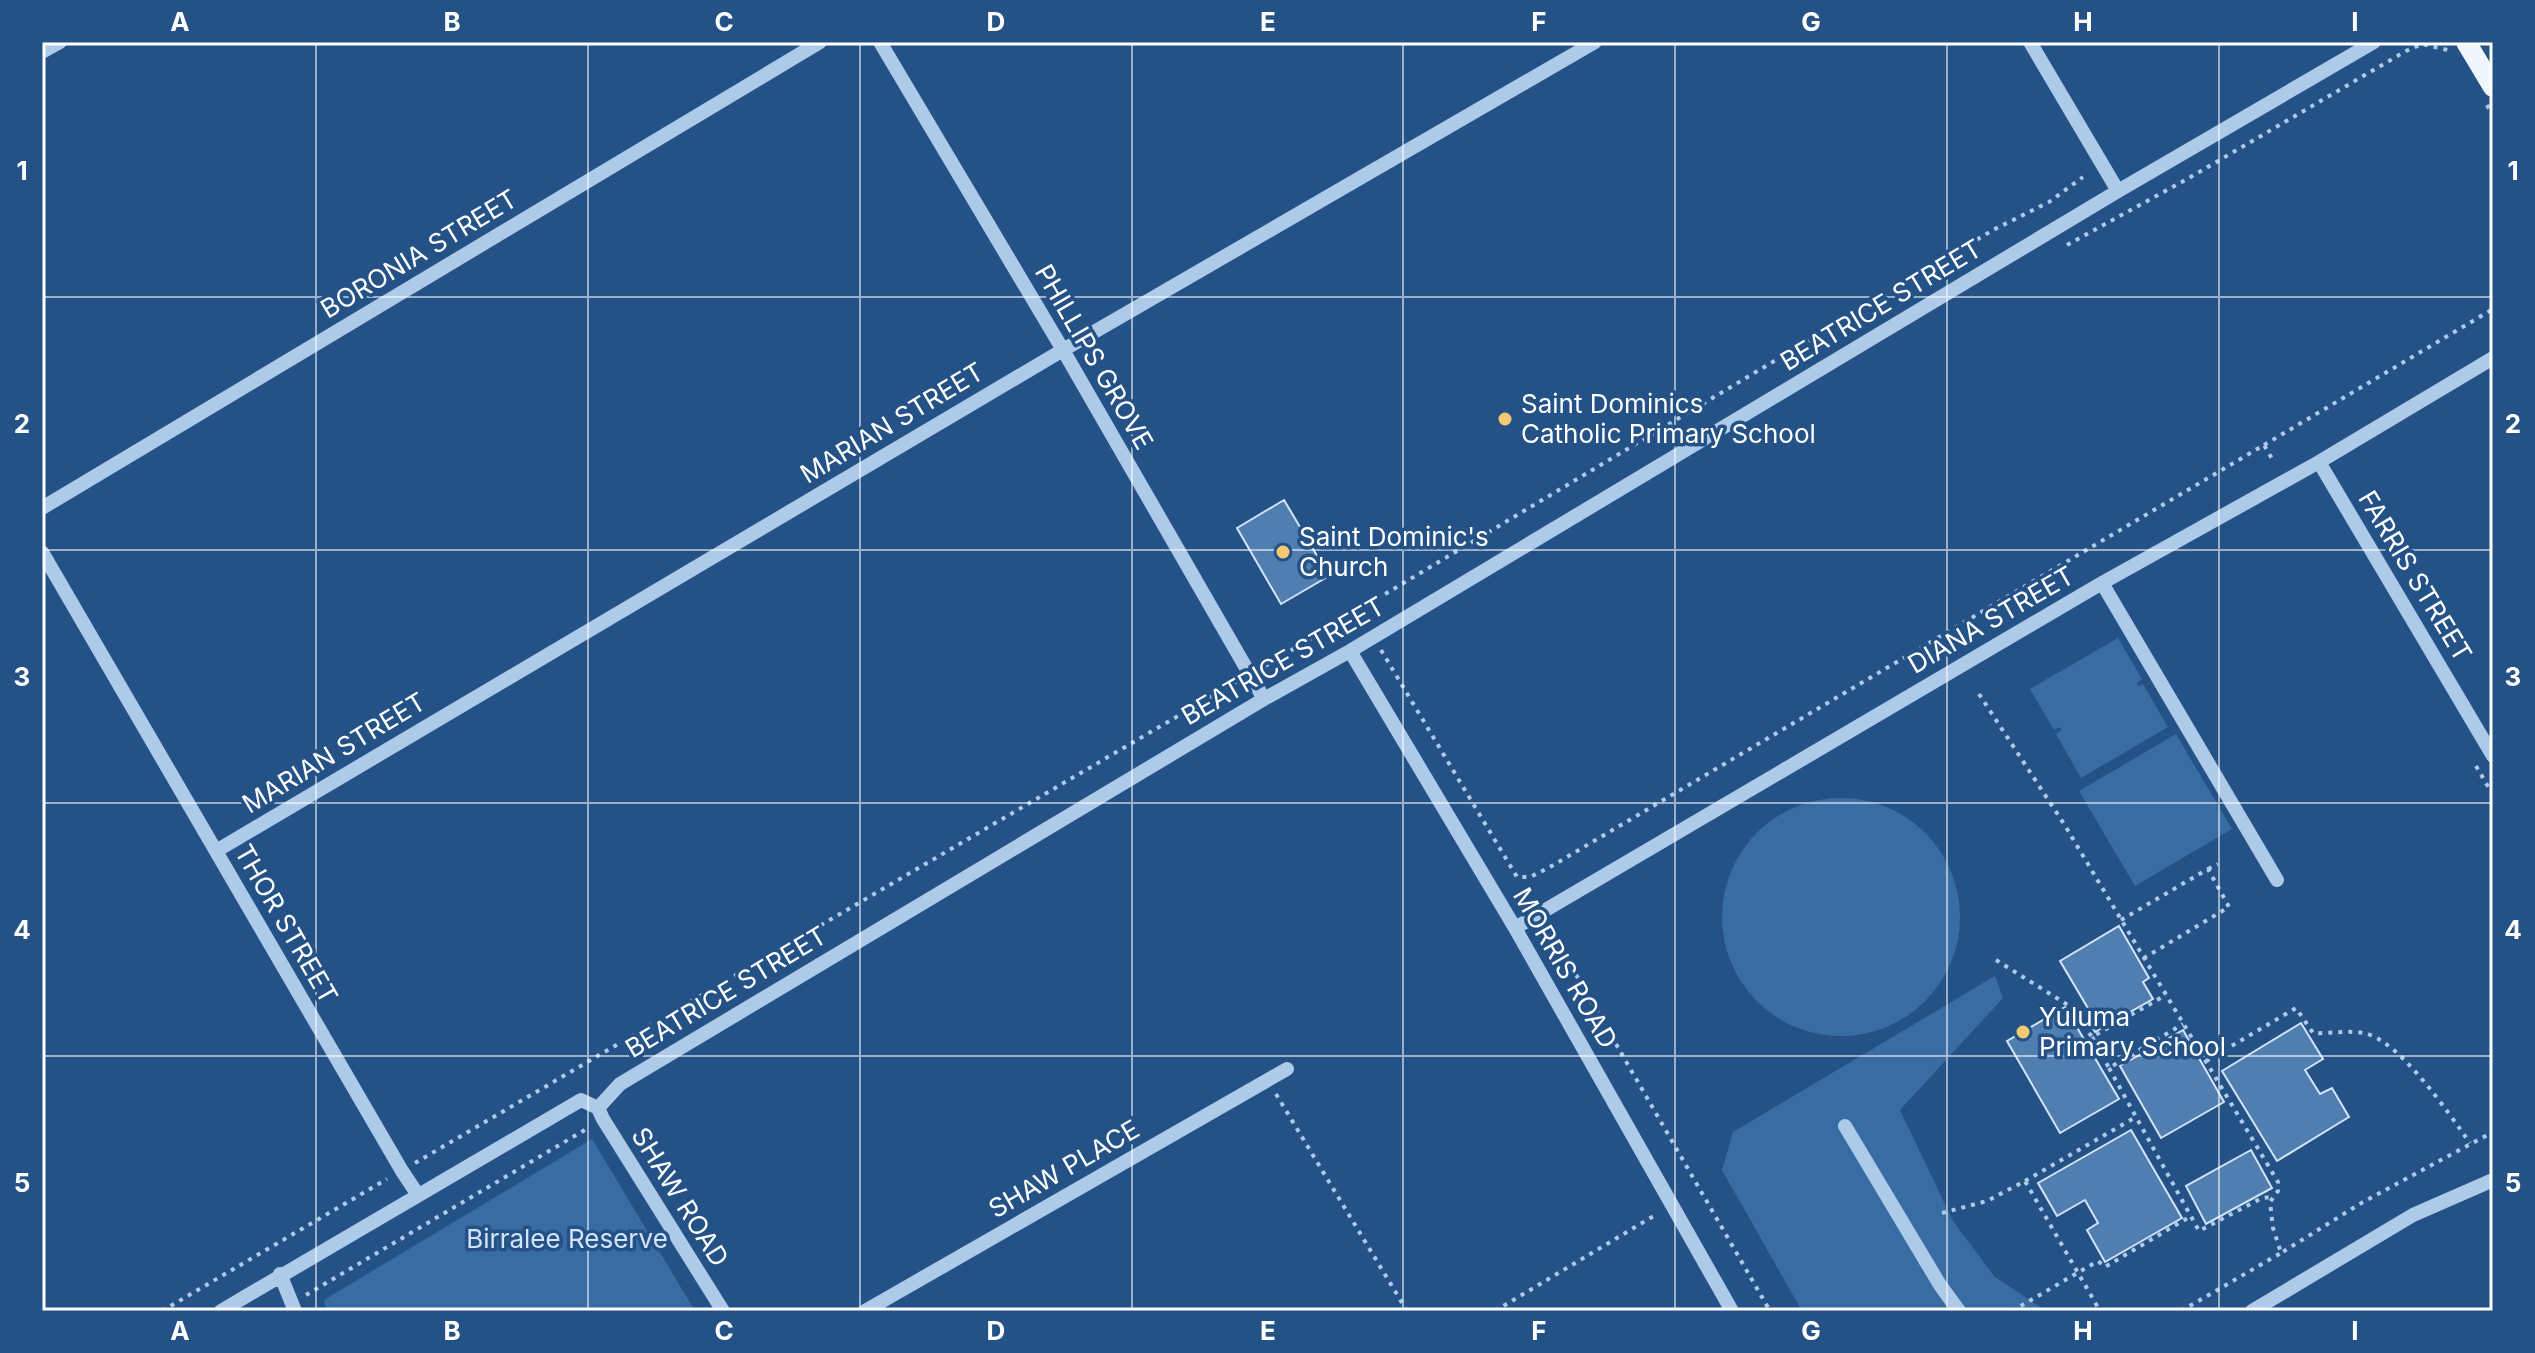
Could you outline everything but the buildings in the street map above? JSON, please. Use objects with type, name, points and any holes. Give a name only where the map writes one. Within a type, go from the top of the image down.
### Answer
[{"type":"main road","points":[[2458,46],[2488,94]]},
{"type":"street","points":[[42,52],[60,42]]},
{"type":"street","name":"BORONIA STREET","points":[[42,508],[820,42]]},
{"type":"street","name":"PHILLIPS GROVE","points":[[880,42],[1063,350],[1264,699]]},
{"type":"street","name":"MARIAN STREET","points":[[216,851],[1063,350],[1595,42]]},
{"type":"street","points":[[2030,42],[2118,191]]},
{"type":"street","name":"BEATRICE STREET","points":[[600,1114],[620,1084],[2118,191],[2374,42]]},
{"type":"street","name":"DIANA STREET","points":[[1515,928],[2102,583],[2319,462],[2493,358]]},
{"type":"street","name":"FARRIS STREET","points":[[2319,462],[2493,756]]},
{"type":"street","name":"THOR STREET","points":[[42,552],[418,1195]]},
{"type":"street","points":[[2102,583],[2277,880]]},
{"type":"street","name":"MORRIS ROAD","points":[[1350,651],[1515,928],[1732,1311]]},
{"type":"street","name":"SHAW PLACE","points":[[865,1311],[1287,1069]]},
{"type":"street","points":[[221,1311],[581,1100],[600,1114]]},
{"type":"street","name":"SHAW ROAD","points":[[600,1114],[723,1311]]},
{"type":"street","points":[[1845,1126],[1940,1285],[1959,1311]]},
{"type":"street","points":[[2252,1311],[2413,1215],[2493,1180]]},
{"type":"street","points":[[280,1274],[294,1307]]},
{"type":"path","points":[[2059,249],[2189,178],[2406,51],[2422,44],[2458,46]]},
{"type":"path","points":[[2488,94],[2493,116]]},
{"type":"path","points":[[1380,650],[1517,877],[1530,877],[2493,309]]},
{"type":"path","points":[[2264,445],[2274,462]]},
{"type":"path","points":[[1979,694],[2064,824],[2278,1182],[2278,1191],[2270,1202],[2273,1228],[2281,1253]]},
{"type":"path","points":[[2121,920],[2218,864]]},
{"type":"path","points":[[2144,958],[2229,907],[2208,869]]},
{"type":"path","points":[[1556,940],[1770,1311]]},
{"type":"path","points":[[1996,960],[2071,1007],[2092,1037],[2199,1231],[2262,1198],[2272,1197]]},
{"type":"path","points":[[2092,1037],[2166,995]]},
{"type":"path","points":[[2205,1061],[2296,1008],[2313,1033],[2364,1033],[2373,1036],[2405,1060],[2434,1093],[2470,1143]]},
{"type":"path","points":[[2109,1068],[2183,1024]]},
{"type":"path","points":[[1268,1080],[1407,1311]]},
{"type":"path","points":[[294,1307],[600,1114]]},
{"type":"path","points":[[1942,1213],[1987,1201],[2136,1117]]},
{"type":"path","points":[[2181,1311],[2363,1202],[2493,1132]]},
{"type":"path","points":[[162,1311],[402,1171]]},
{"type":"path","points":[[2025,1181],[2100,1311]]},
{"type":"path","points":[[1495,1311],[1672,1205]]},
{"type":"path","points":[[2012,1311],[2098,1261],[2105,1267],[2191,1216]]},
{"type":"green space","points":[[2118,638],[2142,679],[2138,686],[2143,684],[2168,727],[2081,778],[2056,734],[2062,730],[2059,727],[2054,730],[2030,689]]},
{"type":"green space","points":[[2176,734],[2232,829],[2135,886],[2079,791]]},
{"type":"green space","points":[[1841,798],[1864,800],[1887,807],[1925,833],[1951,871],[1958,894],[1958,940],[1951,963],[1925,1001],[1887,1027],[1864,1034],[1841,1036],[1818,1034],[1795,1027],[1757,1001],[1731,963],[1724,940],[1722,917],[1724,894],[1731,871],[1757,833],[1795,807],[1818,800]]},
{"type":"green space","points":[[1995,976],[2003,998],[1900,1110],[1953,1221],[1995,1277],[2046,1311],[1802,1311],[1722,1170],[1733,1132]]},
{"type":"green space","name":"Birralee Reserve","points":[[592,1139],[695,1311],[327,1311],[324,1300]]},
{"type":"place","name":"Saint Dominics Catholic Primary School","points":[[1505,419]]},
{"type":"place","name":"Saint Dominic's Church","points":[[1283,552]]},
{"type":"place","name":"Yuluma Primary School","points":[[2023,1032]]}]
